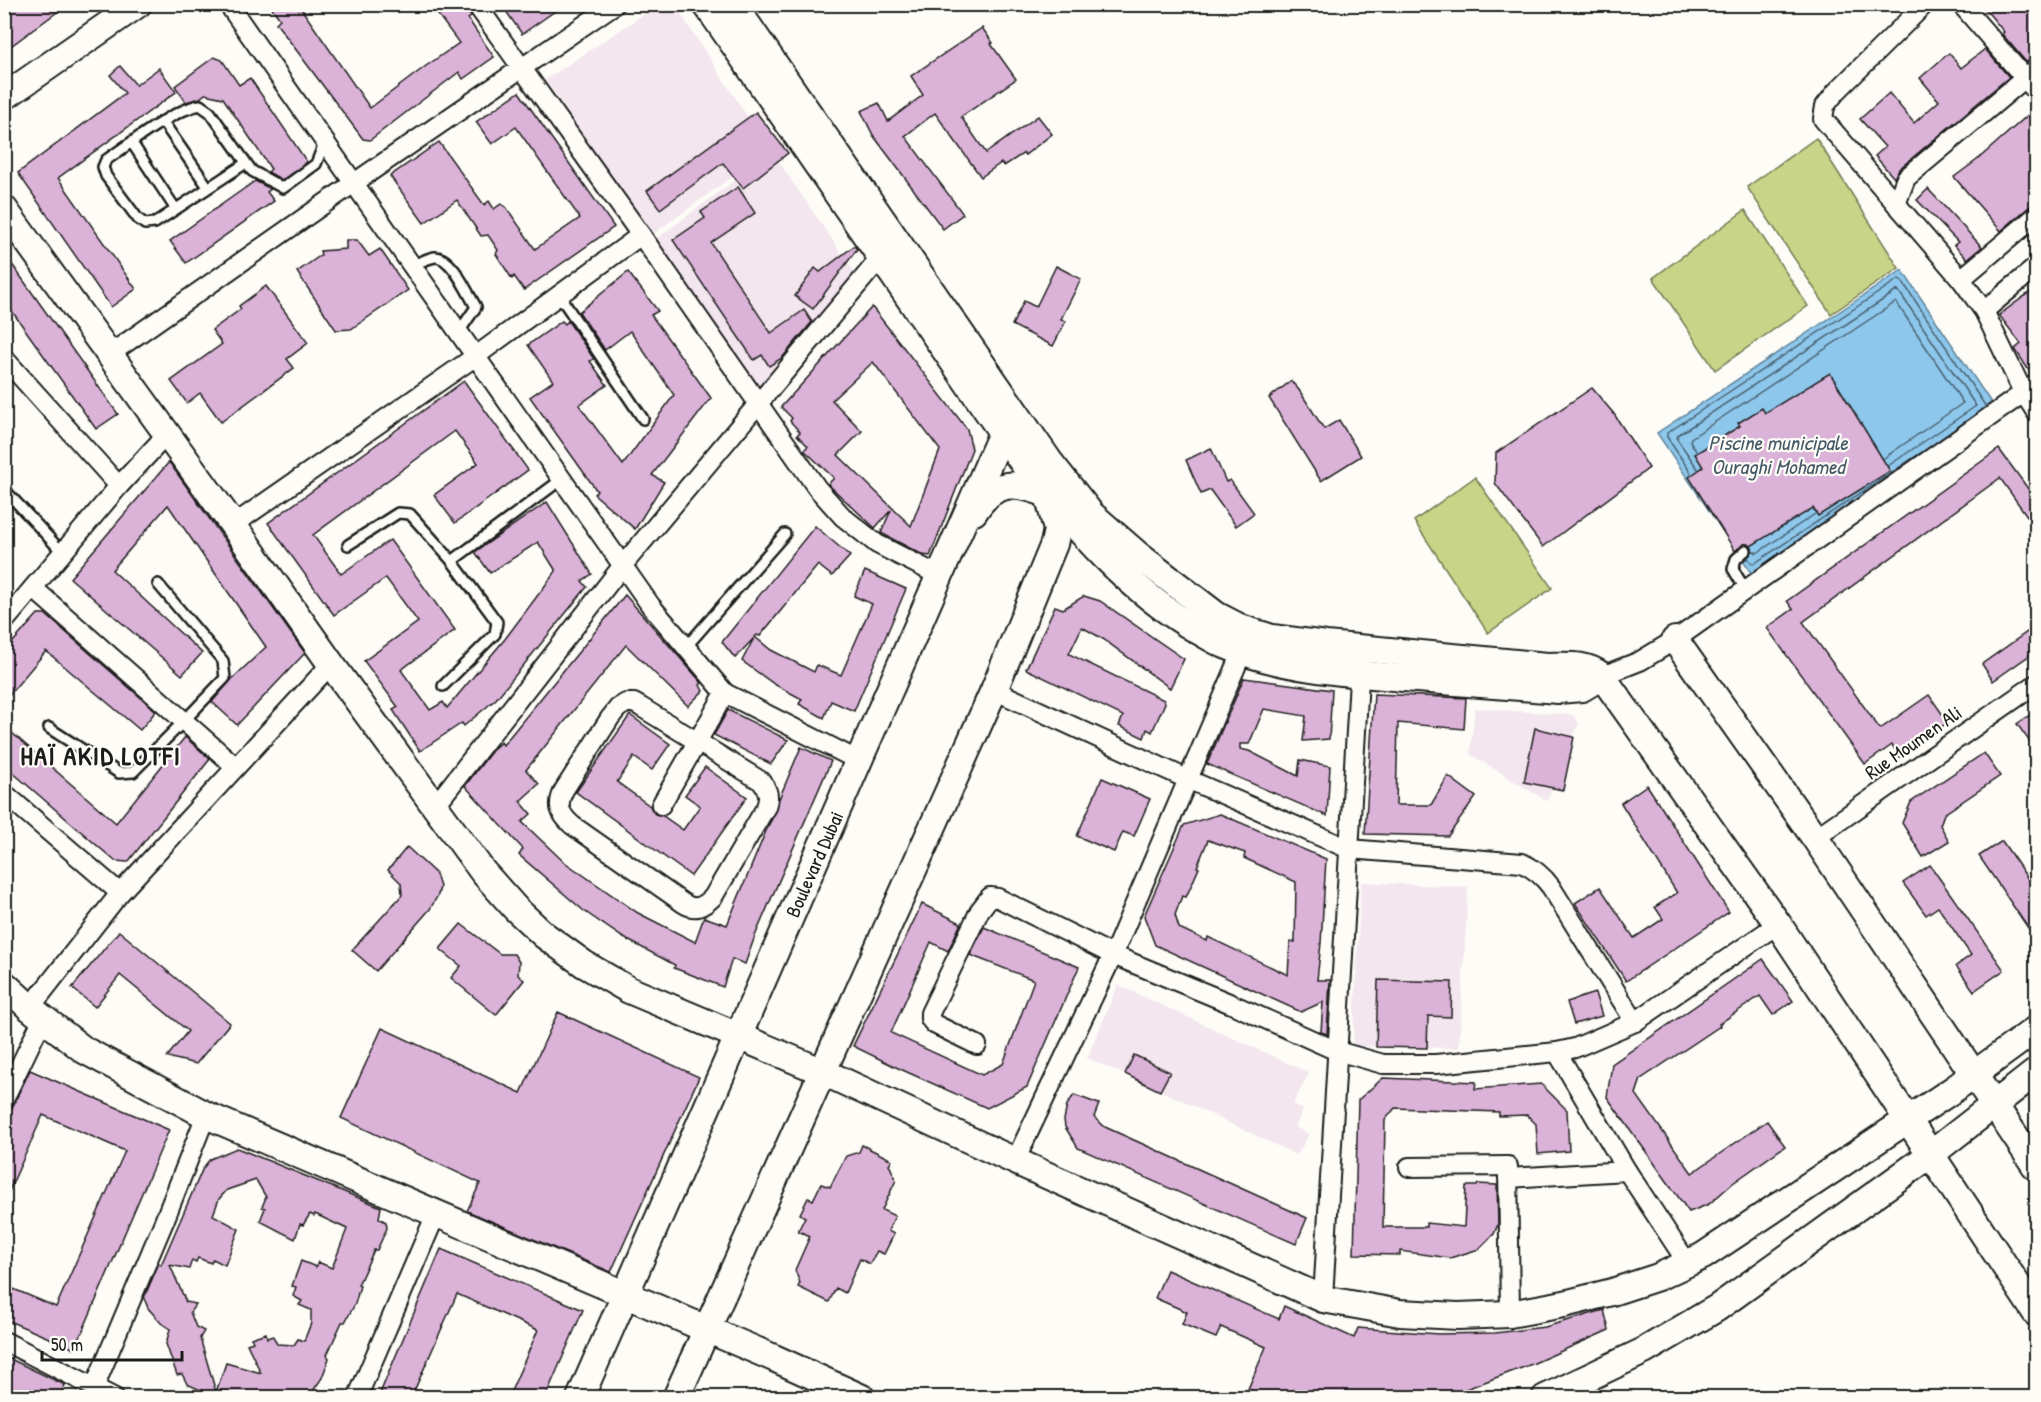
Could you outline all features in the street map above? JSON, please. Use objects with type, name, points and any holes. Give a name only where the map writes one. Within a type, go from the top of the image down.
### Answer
[{"type":"street","points":[[4,97],[138,4]]},
{"type":"street","points":[[228,4],[651,606],[725,693],[859,761]]},
{"type":"street","points":[[476,4],[641,235],[817,488],[843,518],[877,544],[940,576]]},
{"type":"street","points":[[110,354],[615,4]]},
{"type":"street","points":[[706,4],[1046,456],[1082,519],[1137,587],[1168,612],[1222,645],[1272,638],[1360,649],[1547,666],[1580,665],[1602,675],[1778,924],[2037,1313]]},
{"type":"street","points":[[733,4],[1002,433],[1048,495]]},
{"type":"street","points":[[1925,4],[1860,67],[1825,106],[1823,119],[1961,279],[1984,311],[2030,388],[2037,412]]},
{"type":"street","points":[[1896,204],[1906,178],[2033,80],[1961,4]]},
{"type":"street","points":[[4,209],[483,872],[516,909],[544,935],[584,964],[629,990],[821,1071],[1323,1299],[1400,1313],[1458,1316],[1510,1314],[1612,1292],[1688,1264],[1704,1257],[1908,1120],[2037,1029]]},
{"type":"street","points":[[1961,279],[2037,216]]},
{"type":"street","points":[[233,525],[476,356],[641,235]]},
{"type":"street","points":[[435,806],[623,564],[888,248]]},
{"type":"street","points":[[1984,311],[2037,267]]},
{"type":"street","points":[[4,358],[119,486]]},
{"type":"street","points":[[1246,642],[1303,666],[1360,674],[1570,690],[1593,683],[1602,675],[1640,661],[1675,640],[2030,388]]},
{"type":"street","name":"Boulevard Dubai","points":[[580,1398],[1002,433]]},
{"type":"street","points":[[4,622],[119,486],[167,434]]},
{"type":"street","points":[[676,1398],[994,690],[1054,544],[1057,530],[1055,514],[1048,495],[1046,456]]},
{"type":"street","points":[[953,545],[978,505],[992,490],[1007,484],[1048,495],[1082,519]]},
{"type":"street","points":[[1054,544],[1082,519]]},
{"type":"street","points":[[33,588],[236,767]]},
{"type":"street","points":[[1675,640],[1815,838],[2037,1167]]},
{"type":"street","points":[[1015,1161],[1113,955],[1246,642]]},
{"type":"street","points":[[1323,1299],[1360,649]]},
{"type":"street","points":[[4,1099],[36,1013],[120,893],[331,664]]},
{"type":"street","name":"Rue Moumen Ali","points":[[1815,838],[2037,684]]},
{"type":"street","points":[[994,690],[1188,779],[1349,849],[1522,863],[1533,868],[1551,887],[1635,1022]]},
{"type":"street","points":[[660,805],[725,693]]},
{"type":"street","points":[[626,703],[634,703],[698,742],[761,781],[767,789],[769,798],[766,807],[713,897],[699,908],[683,903],[572,825],[563,818],[559,808],[559,800],[564,790],[610,718],[618,708],[626,703]]},
{"type":"street","points":[[4,793],[120,893]]},
{"type":"street","points":[[977,1045],[934,1024],[930,1019],[930,1013],[980,910],[990,897],[998,898],[1113,955],[1337,1051],[1383,1064],[1436,1064],[1557,1052],[1575,1048],[1635,1022],[1778,924]]},
{"type":"street","points":[[4,984],[36,1013],[84,1050],[206,1115],[862,1398]]},
{"type":"street","points":[[1557,1052],[1627,1171],[1688,1264]]},
{"type":"street","points":[[1545,1398],[1644,1351],[1717,1308],[1930,1155],[2037,1072]]},
{"type":"street","points":[[94,1388],[206,1115]]},
{"type":"street","points":[[1409,1167],[1508,1166],[1510,1314]]},
{"type":"street","points":[[1508,1178],[1627,1171]]},
{"type":"street","points":[[357,1398],[436,1214]]},
{"type":"street","points":[[4,1341],[115,1398]]},
{"type":"lane","points":[[246,163],[155,223],[145,224],[138,219],[106,176],[103,167],[106,160],[163,122],[189,107],[200,105],[210,112],[252,171],[283,188],[316,164],[325,141]]},
{"type":"lane","points":[[163,122],[208,187]]},
{"type":"lane","points":[[132,142],[175,208]]},
{"type":"lane","points":[[412,265],[436,257],[445,260],[454,269],[476,307],[459,332]]},
{"type":"lane","points":[[559,295],[643,419]]},
{"type":"lane","points":[[452,561],[562,479]]},
{"type":"lane","points":[[4,489],[63,553]]},
{"type":"lane","points":[[348,545],[398,513],[410,514],[452,561],[497,622],[495,634],[443,686]]},
{"type":"lane","points":[[686,647],[785,534]]},
{"type":"lane","points":[[1744,589],[1733,569],[1736,559],[1746,550]]},
{"type":"lane","points":[[49,728],[119,773],[133,772],[225,678],[223,661],[158,584]]},
{"type":"shaded area","points":[[658,5],[675,5],[769,150],[653,234],[545,80]]},
{"type":"shaded area","points":[[772,152],[857,276],[762,388],[750,379],[655,240]]},
{"type":"shaded area","points":[[1475,708],[1573,715],[1579,723],[1547,801],[1470,754]]},
{"type":"shaded area","points":[[1361,882],[1468,887],[1459,1048],[1353,1046]]},
{"type":"shaded area","points":[[1118,985],[1309,1073],[1293,1104],[1303,1110],[1295,1127],[1309,1134],[1297,1155],[1087,1058]]},
{"type":"green space","points":[[1816,138],[1899,268],[1831,314],[1747,187]]},
{"type":"green space","points":[[1745,210],[1808,306],[1715,370],[1653,278]]},
{"type":"green space","points":[[1475,477],[1552,588],[1488,633],[1414,521]]},
{"type":"water","name":"Piscine municipale Ouraghi Mohamed","points":[[1902,270],[1996,410],[1751,573],[1657,433]]},
{"type":"building","points":[[11,4],[68,4],[4,51],[4,9]]},
{"type":"building","points":[[269,4],[298,4],[370,108],[459,43],[430,4],[465,4],[471,17],[468,19],[494,57],[463,79],[459,72],[370,140],[363,139],[276,23],[280,19]]},
{"type":"building","points":[[501,4],[565,4],[522,34]]},
{"type":"building","points":[[1981,4],[2037,4],[2037,58],[2026,62]]},
{"type":"building","points":[[982,28],[1016,79],[961,117],[986,153],[1038,116],[1052,134],[1025,155],[1024,153],[1004,166],[1001,163],[981,177],[935,113],[905,136],[963,214],[943,229],[873,135],[861,111],[879,103],[888,121],[923,95],[911,76]]},
{"type":"building","points":[[1985,49],[2009,77],[1899,169],[1894,178],[1875,156],[1885,147],[1860,119],[1889,93],[1914,123],[1939,101],[1920,78],[1949,53],[1961,68]]},
{"type":"building","points":[[214,57],[222,60],[239,85],[250,78],[307,162],[282,180],[268,172],[271,169],[223,98],[205,94],[186,102],[175,86]]},
{"type":"building","points":[[120,66],[136,85],[159,68],[176,92],[58,178],[136,289],[111,307],[18,173],[125,93],[110,75]]},
{"type":"building","points":[[519,92],[614,227],[524,290],[514,276],[512,279],[496,254],[498,250],[488,235],[481,236],[457,200],[424,223],[390,176],[439,142],[484,205],[489,201],[494,209],[501,204],[506,207],[535,249],[580,218],[516,127],[492,144],[476,122]]},
{"type":"building","points":[[2037,107],[2037,205],[2029,207],[2001,231],[1954,177],[1977,160]]},
{"type":"building","points":[[756,112],[788,153],[743,188],[723,163],[660,209],[647,191]]},
{"type":"building","points":[[255,181],[271,189],[267,192],[274,201],[186,263],[170,241]]},
{"type":"building","points":[[738,187],[755,213],[711,243],[771,333],[804,310],[812,322],[782,358],[769,366],[762,355],[754,360],[673,240],[705,218],[701,212]]},
{"type":"building","points":[[1928,189],[1982,247],[1967,259],[1954,245],[1958,242],[1917,200]]},
{"type":"building","points":[[346,240],[357,240],[369,256],[380,249],[408,290],[351,329],[336,330],[297,272],[321,255],[320,251],[346,249]]},
{"type":"building","points":[[854,246],[857,249],[813,309],[795,296],[815,268],[820,272]]},
{"type":"building","points":[[4,253],[118,414],[96,429],[4,300]]},
{"type":"building","points":[[1056,266],[1081,279],[1061,319],[1066,321],[1053,346],[1012,325],[1024,301],[1036,307]]},
{"type":"building","points":[[628,272],[658,311],[651,315],[711,398],[652,475],[664,482],[635,529],[594,494],[597,491],[530,397],[553,381],[528,345],[562,321],[565,324],[568,321],[594,359],[590,361],[607,385],[579,405],[623,465],[674,395],[630,331],[605,350],[579,312]]},
{"type":"building","points":[[266,286],[308,343],[287,359],[294,368],[221,422],[200,393],[187,403],[171,381],[222,344],[212,330],[241,309],[239,306]]},
{"type":"building","points":[[2037,287],[2037,373],[2031,374],[2015,349],[2021,344],[1999,315]]},
{"type":"building","points":[[872,307],[967,429],[972,449],[930,556],[923,555],[881,533],[891,510],[875,528],[828,484],[834,478],[804,450],[808,446],[797,435],[800,432],[790,421],[792,418],[781,407]],"holes":[[[873,362],[940,450],[911,526],[838,455],[862,431],[832,400]]]},
{"type":"building","points":[[1830,373],[1890,471],[1818,516],[1813,508],[1751,546],[1744,544],[1735,551],[1689,477],[1703,467],[1695,454],[1740,426],[1738,423],[1762,408],[1765,413]]},
{"type":"building","points":[[464,381],[528,470],[455,523],[434,495],[478,463],[455,431],[313,535],[341,574],[390,540],[455,630],[401,670],[430,710],[443,702],[447,708],[505,639],[556,571],[538,542],[490,573],[475,552],[547,502],[592,574],[582,581],[587,587],[496,699],[464,726],[462,723],[420,751],[393,710],[398,707],[364,661],[418,622],[386,578],[334,615],[268,523]]},
{"type":"building","points":[[1291,381],[1324,429],[1339,420],[1361,456],[1321,481],[1269,398]]},
{"type":"building","points":[[1592,388],[1614,414],[1649,468],[1543,547],[1495,483],[1496,453]]},
{"type":"building","points":[[1211,448],[1226,482],[1230,480],[1254,513],[1236,526],[1210,490],[1201,494],[1186,460]]},
{"type":"building","points":[[1999,449],[2037,501],[2037,530],[2000,478],[1803,622],[1880,729],[1929,695],[1948,722],[1900,757],[1892,745],[1865,764],[1767,628],[1793,609],[1787,601]]},
{"type":"building","points":[[169,462],[305,653],[237,725],[212,702],[232,679],[266,647],[168,505],[112,570],[202,653],[182,675],[70,578]]},
{"type":"building","points":[[815,526],[850,556],[832,576],[818,565],[760,636],[755,637],[771,650],[814,672],[817,665],[841,675],[872,604],[854,596],[865,571],[906,589],[854,711],[831,701],[824,718],[799,704],[802,699],[774,684],[742,661],[754,638],[735,658],[722,642]]},
{"type":"building","points":[[625,595],[702,683],[700,685],[703,691],[688,706],[626,645],[526,770],[539,784],[520,801],[531,814],[522,822],[563,861],[638,913],[695,942],[704,917],[727,925],[768,826],[777,810],[779,799],[801,747],[831,761],[745,964],[732,959],[723,987],[674,968],[675,965],[622,937],[584,911],[519,855],[523,849],[465,786],[494,748],[501,742],[503,745]]},
{"type":"building","points":[[1084,596],[1100,601],[1184,659],[1170,688],[1103,639],[1082,627],[1069,654],[1164,700],[1165,703],[1152,732],[1147,729],[1144,738],[1119,726],[1123,716],[1026,669],[1055,606],[1063,609]]},
{"type":"building","points":[[38,614],[45,614],[156,711],[140,730],[46,651],[4,701],[4,652]]},
{"type":"building","points":[[2037,625],[2037,650],[1993,681],[1982,664]]},
{"type":"building","points":[[1244,678],[1332,690],[1329,739],[1303,741],[1306,716],[1264,709],[1249,744],[1240,744],[1240,749],[1249,751],[1298,776],[1300,760],[1330,766],[1327,816],[1207,764]]},
{"type":"building","points":[[1374,694],[1466,698],[1464,729],[1398,723],[1396,805],[1431,805],[1448,776],[1476,797],[1448,836],[1365,834]]},
{"type":"building","points":[[728,710],[788,740],[771,764],[714,735]]},
{"type":"building","points":[[2037,710],[2037,752],[2017,724]]},
{"type":"building","points":[[630,715],[670,744],[652,770],[634,757],[617,782],[650,806],[655,814],[663,816],[683,830],[700,806],[685,795],[705,767],[747,797],[691,876],[576,792]]},
{"type":"building","points":[[4,726],[116,823],[185,737],[210,759],[128,862],[115,861],[4,765]]},
{"type":"building","points":[[1535,728],[1574,737],[1563,790],[1524,782]]},
{"type":"building","points":[[1984,753],[2000,776],[1944,814],[1940,825],[1949,841],[1923,857],[1902,823],[1911,802]]},
{"type":"building","points":[[1102,778],[1150,799],[1134,836],[1123,832],[1114,852],[1077,836]]},
{"type":"building","points":[[1647,785],[1729,912],[1626,981],[1575,903],[1600,887],[1634,938],[1663,919],[1655,907],[1677,893],[1621,803]]},
{"type":"building","points":[[1220,814],[1326,859],[1317,980],[1330,980],[1327,1034],[1321,1032],[1323,1002],[1301,1012],[1155,945],[1144,916],[1184,825]],"holes":[[[1208,840],[1245,853],[1244,858],[1296,882],[1295,942],[1290,942],[1288,975],[1208,937],[1207,941],[1179,928],[1175,915],[1182,896],[1186,897],[1199,868],[1197,867]]]},
{"type":"building","points":[[2002,841],[2037,892],[2037,941],[1979,856]]},
{"type":"building","points":[[407,847],[436,874],[440,887],[438,895],[430,909],[376,971],[352,950],[402,895],[401,883],[388,870]]},
{"type":"building","points":[[1930,865],[2004,970],[1974,991],[1956,966],[1971,955],[1938,907],[1926,915],[1903,883]]},
{"type":"building","points":[[922,904],[961,923],[948,951],[931,942],[891,1033],[982,1075],[1003,1064],[1034,980],[970,955],[984,927],[1079,967],[1027,1087],[987,1108],[853,1046]]},
{"type":"building","points":[[461,924],[500,954],[514,954],[519,962],[518,975],[524,980],[496,1015],[451,978],[461,966],[440,949]]},
{"type":"building","points":[[119,931],[230,1023],[196,1064],[167,1057],[188,1031],[120,975],[95,1007],[72,988]]},
{"type":"building","points":[[1763,959],[1793,1001],[1773,1015],[1760,996],[1641,1079],[1636,1094],[1692,1173],[1767,1121],[1785,1146],[1733,1183],[1709,1204],[1689,1212],[1607,1097],[1612,1064]]},
{"type":"building","points":[[1378,980],[1452,982],[1451,1017],[1428,1016],[1427,1048],[1376,1047]]},
{"type":"building","points":[[1595,993],[1602,1016],[1574,1024],[1567,1002]]},
{"type":"building","points":[[558,1012],[699,1077],[611,1272],[467,1211],[480,1183],[341,1118],[382,1028],[521,1093]]},
{"type":"building","points":[[1134,1055],[1170,1072],[1160,1091],[1125,1074]]},
{"type":"building","points":[[30,1070],[169,1130],[75,1349],[4,1319],[4,1285],[56,1307],[125,1151],[43,1115],[4,1202],[4,1125]]},
{"type":"building","points":[[1383,1078],[1476,1082],[1475,1089],[1541,1084],[1567,1110],[1569,1151],[1538,1154],[1536,1124],[1527,1115],[1499,1116],[1499,1112],[1395,1108],[1385,1120],[1383,1227],[1426,1227],[1426,1223],[1464,1227],[1466,1186],[1477,1186],[1478,1184],[1497,1185],[1498,1224],[1494,1234],[1479,1249],[1450,1258],[1400,1251],[1400,1255],[1354,1254],[1358,1100]]},
{"type":"building","points":[[1074,1095],[1099,1104],[1094,1117],[1105,1127],[1307,1218],[1296,1244],[1078,1148],[1065,1127],[1064,1120],[1067,1105]]},
{"type":"building","points":[[862,1145],[892,1160],[889,1164],[896,1180],[882,1210],[895,1216],[888,1231],[894,1234],[884,1254],[877,1251],[870,1264],[860,1259],[845,1293],[836,1288],[829,1302],[798,1287],[800,1283],[795,1270],[810,1236],[798,1231],[805,1217],[800,1214],[808,1198],[813,1200],[821,1184],[830,1187],[846,1156],[859,1152]]},
{"type":"building","points":[[237,1148],[381,1207],[379,1218],[386,1222],[387,1228],[358,1285],[360,1286],[355,1304],[345,1322],[342,1322],[327,1355],[329,1358],[322,1378],[308,1398],[214,1398],[187,1384],[182,1374],[177,1375],[166,1344],[170,1329],[161,1323],[148,1308],[144,1298],[159,1263],[161,1265],[203,1168],[210,1159]],"holes":[[[256,1180],[266,1197],[260,1221],[295,1239],[300,1224],[303,1225],[310,1214],[314,1216],[315,1214],[347,1229],[332,1268],[318,1262],[316,1267],[301,1261],[292,1286],[296,1287],[293,1296],[302,1301],[299,1305],[311,1310],[311,1323],[304,1341],[298,1339],[294,1345],[277,1344],[273,1336],[267,1338],[266,1333],[251,1338],[253,1342],[247,1344],[261,1373],[226,1363],[216,1392],[200,1338],[204,1331],[196,1327],[190,1312],[196,1304],[186,1302],[170,1265],[189,1269],[192,1260],[196,1262],[198,1258],[211,1263],[213,1259],[225,1265],[239,1229],[213,1215],[219,1199],[227,1190]]]},
{"type":"building","points":[[441,1249],[583,1310],[545,1398],[508,1398],[538,1330],[457,1294],[411,1398],[378,1398]]},
{"type":"building","points":[[1167,1270],[1279,1319],[1284,1306],[1354,1338],[1358,1328],[1438,1334],[1495,1333],[1545,1327],[1604,1310],[1609,1330],[1532,1364],[1435,1398],[1267,1398],[1248,1389],[1266,1347],[1221,1327],[1216,1338],[1182,1324],[1187,1312],[1155,1298]]},
{"type":"building","points":[[4,1356],[65,1385],[59,1398],[4,1398]]},
{"type":"district","name":"HAÏ AKID LOTFI","points":[[101,755]]}]
